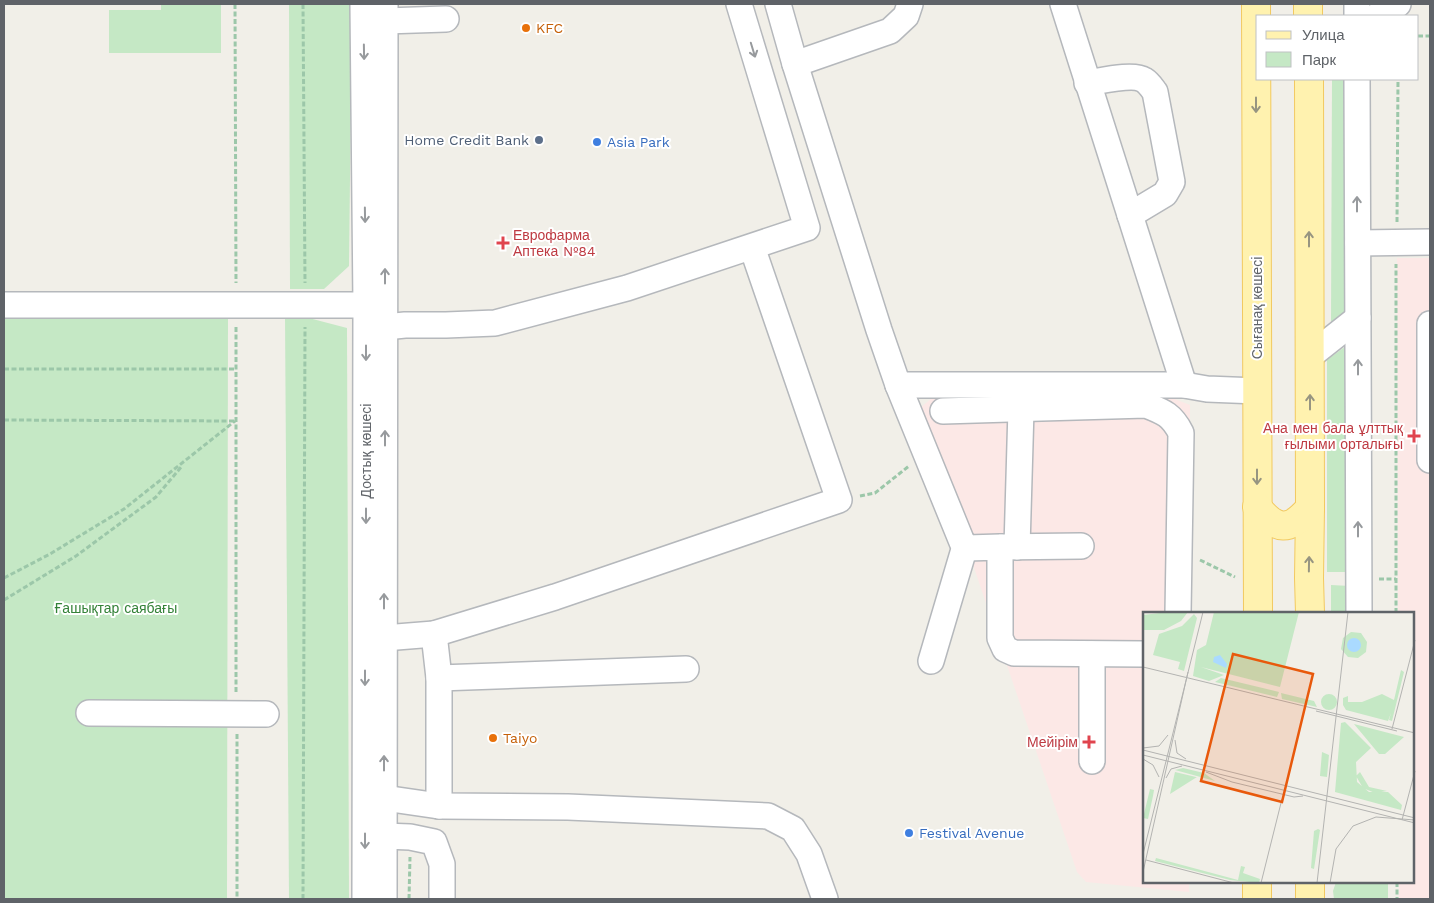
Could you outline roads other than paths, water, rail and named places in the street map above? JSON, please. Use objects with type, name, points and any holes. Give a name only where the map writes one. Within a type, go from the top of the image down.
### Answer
[{"type":"main road","name":"Сығанақ көшесі","points":[[1256,80],[1258,612]]},
{"type":"main road","points":[[1308,80],[1310,612]]},
{"type":"main road","points":[[1257,507],[1268,519],[1277,525],[1290,525],[1300,520],[1310,508]]},
{"type":"main road","points":[[1257,883],[1257,899]]},
{"type":"main road","points":[[1310,883],[1310,899]]},
{"type":"street","name":"Достық көшесі","points":[[363,4],[374,798],[384,836],[384,899]]},
{"type":"street","points":[[385,327],[495,323],[627,288],[807,228],[739,4]]},
{"type":"street","points":[[778,4],[795,64],[898,385],[965,546],[931,661]]},
{"type":"street","points":[[795,64],[890,31],[906,16],[910,4]]},
{"type":"street","points":[[1063,4],[1184,385]]},
{"type":"street","points":[[1378,15],[1384,10],[1398,4]]},
{"type":"street","name":"Достық көшесі","points":[[365,899],[374,798],[384,638],[385,12]]},
{"type":"street","points":[[385,12],[446,20]]},
{"type":"street","points":[[1087,84],[1133,77],[1143,79],[1150,84],[1155,92],[1172,182],[1165,194],[1130,215]]},
{"type":"street","points":[[1357,80],[1358,612]]},
{"type":"street","points":[[1358,243],[1430,242]]},
{"type":"street","points":[[384,638],[434,634],[555,598],[840,500],[752,247]]},
{"type":"street","points":[[4,306],[366,305]]},
{"type":"street","points":[[1310,356],[1358,318]]},
{"type":"street","points":[[1430,324],[1430,460]]},
{"type":"street","points":[[898,385],[1184,385],[1207,389],[1257,391]]},
{"type":"street","points":[[943,411],[1146,405],[1161,411],[1175,421],[1180,433],[1178,612]]},
{"type":"street","points":[[1021,409],[1000,638],[1005,649],[1014,653],[1143,654]]},
{"type":"street","points":[[965,546],[967,548],[1081,546]]},
{"type":"street","points":[[434,634],[439,678],[439,806]]},
{"type":"street","points":[[1092,654],[1092,761]]},
{"type":"street","points":[[439,678],[686,669]]},
{"type":"street","points":[[89,713],[266,714]]},
{"type":"street","points":[[374,798],[439,806],[568,808],[768,816],[793,829],[809,854],[825,899]]},
{"type":"street","points":[[384,836],[410,837],[434,842],[442,864],[442,899]]},
{"type":"street","points":[[1314,899],[1321,883]]},
{"type":"place","name":"KFC","points":[[526,28]]},
{"type":"place","name":"Home Credit Bank","points":[[539,140]]},
{"type":"place","name":"Asia Park","points":[[597,142]]},
{"type":"place","name":"Еврофарма Аптека №84","points":[[503,243]]},
{"type":"place","name":"Ана мен бала ұлттық ғылыми орталығы","points":[[1414,436]]},
{"type":"place","name":"Taiyo","points":[[493,738]]},
{"type":"place","name":"Мейірім","points":[[1089,742]]},
{"type":"place","name":"Festival Avenue","points":[[909,833]]},
{"type":"park label","name":"Ғашықтар саябағы","points":[[116,608]]}]
